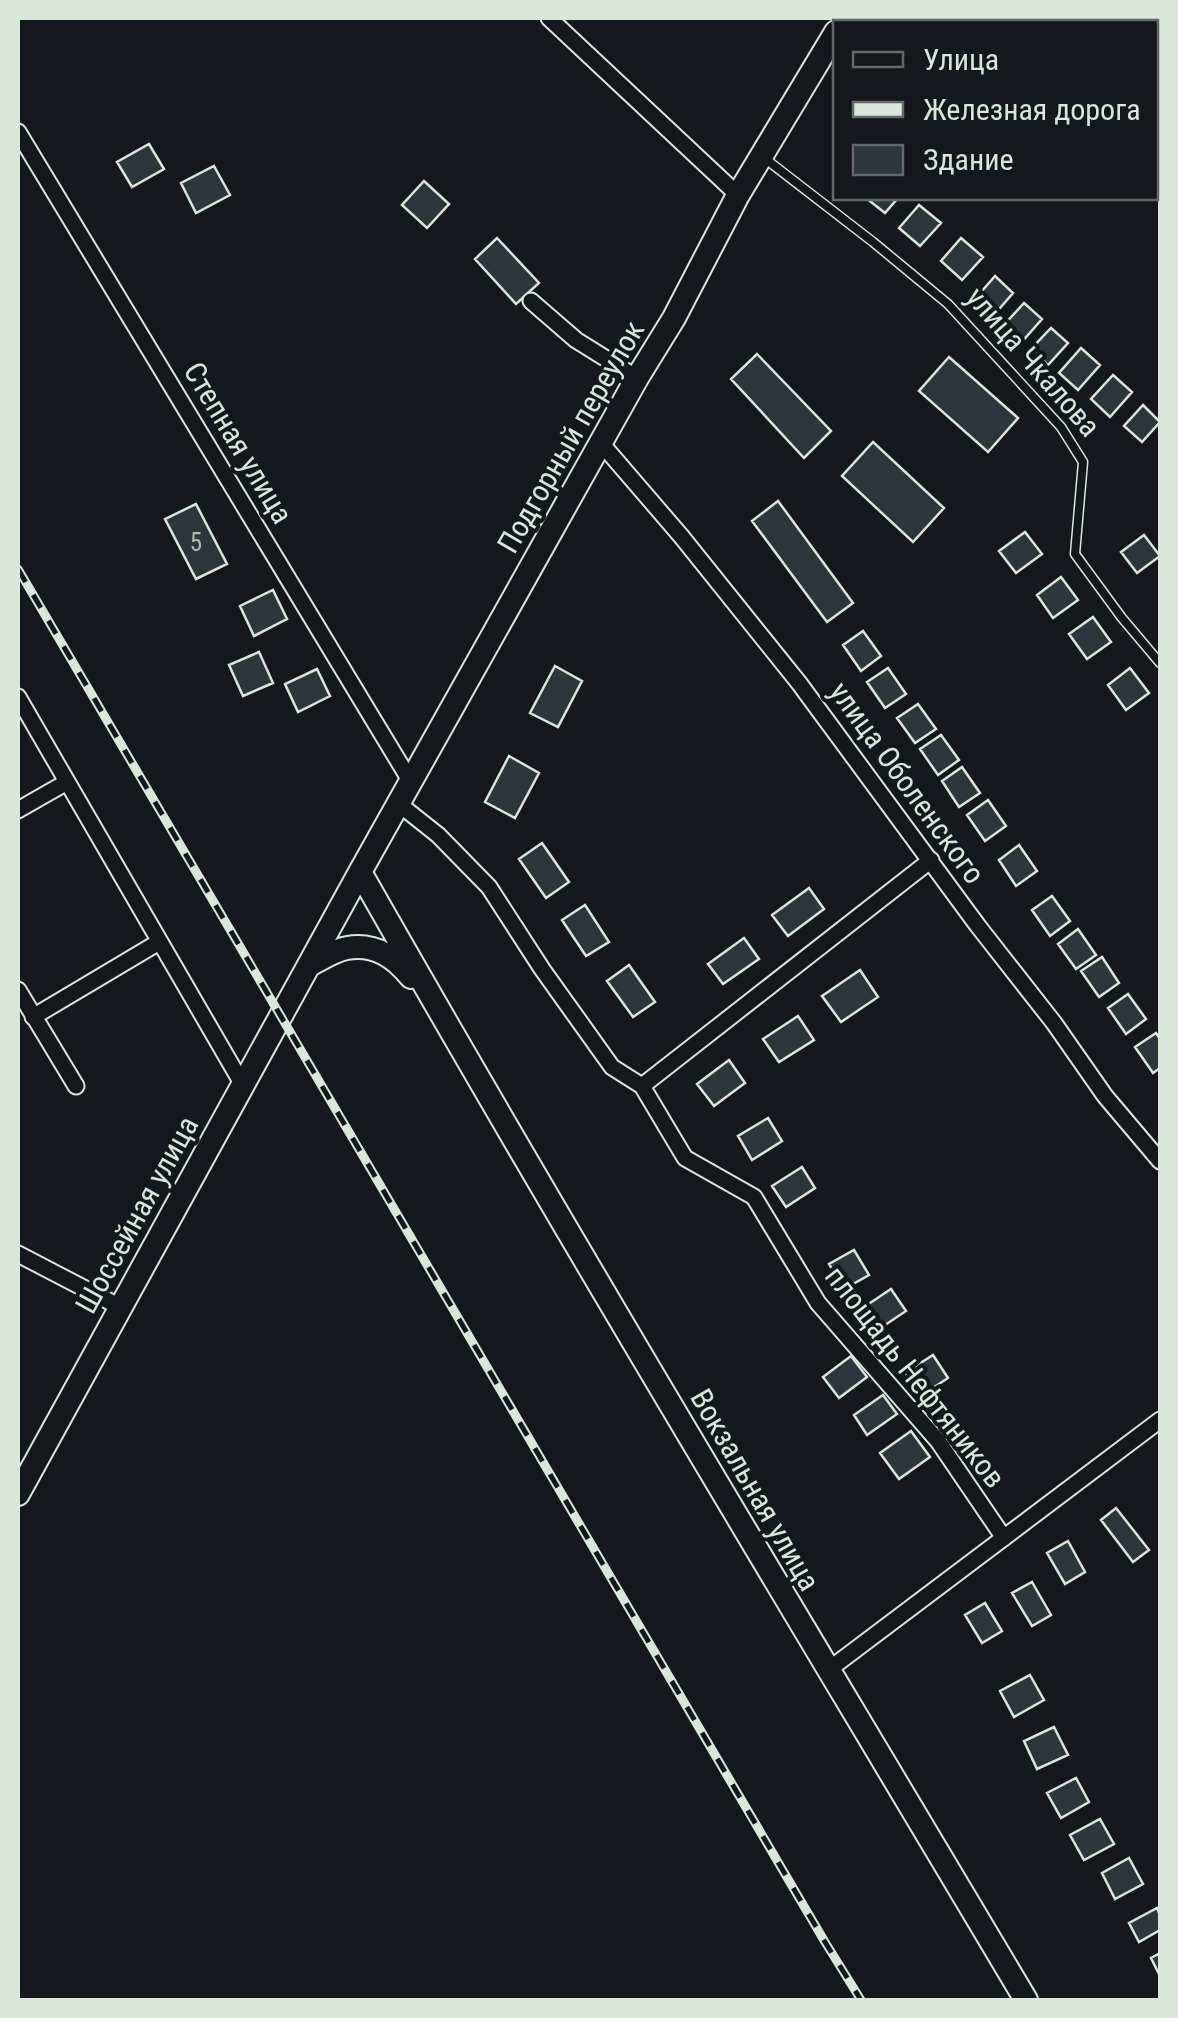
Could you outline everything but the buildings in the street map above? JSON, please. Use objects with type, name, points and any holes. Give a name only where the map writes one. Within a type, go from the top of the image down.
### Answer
[{"type":"main road","name":"Подгорный переулок","points":[[309,965],[674,318],[738,195],[833,37]]},
{"type":"main road","points":[[360,872],[436,1008]]},
{"type":"main road","points":[[309,965],[347,948],[379,949],[400,963],[436,1008]]},
{"type":"main road","name":"Шоссейная улица","points":[[18,1494],[309,965]]},
{"type":"main road","name":"Вокзальная улица","points":[[436,1008],[1026,2000]]},
{"type":"street","points":[[549,18],[738,195]]},
{"type":"street","name":"Степная улица","points":[[18,132],[412,782]]},
{"type":"street","points":[[532,301],[576,340],[637,378]]},
{"type":"street","name":"улица Оболенского","points":[[601,444],[787,668],[1105,1096],[1160,1161]]},
{"type":"street","points":[[18,697],[242,1086]]},
{"type":"street","points":[[18,810],[67,782]]},
{"type":"street","name":"площадь Нефтяников","points":[[399,804],[438,835],[489,887],[612,1067],[642,1086],[685,1158],[754,1197],[818,1303],[938,1440],[1004,1538]]},
{"type":"street","points":[[642,1086],[930,860]]},
{"type":"street","points":[[33,1017],[159,942]]},
{"type":"street","points":[[18,990],[76,1086]]},
{"type":"street","points":[[18,1254],[120,1307]]},
{"type":"street","points":[[827,1671],[1160,1420]]},
{"type":"lane","name":"улица Чкалова","points":[[761,156],[948,304],[1061,427],[1083,462],[1075,554],[1160,663]]},
{"type":"railway","points":[[18,569],[861,2000]]}]
